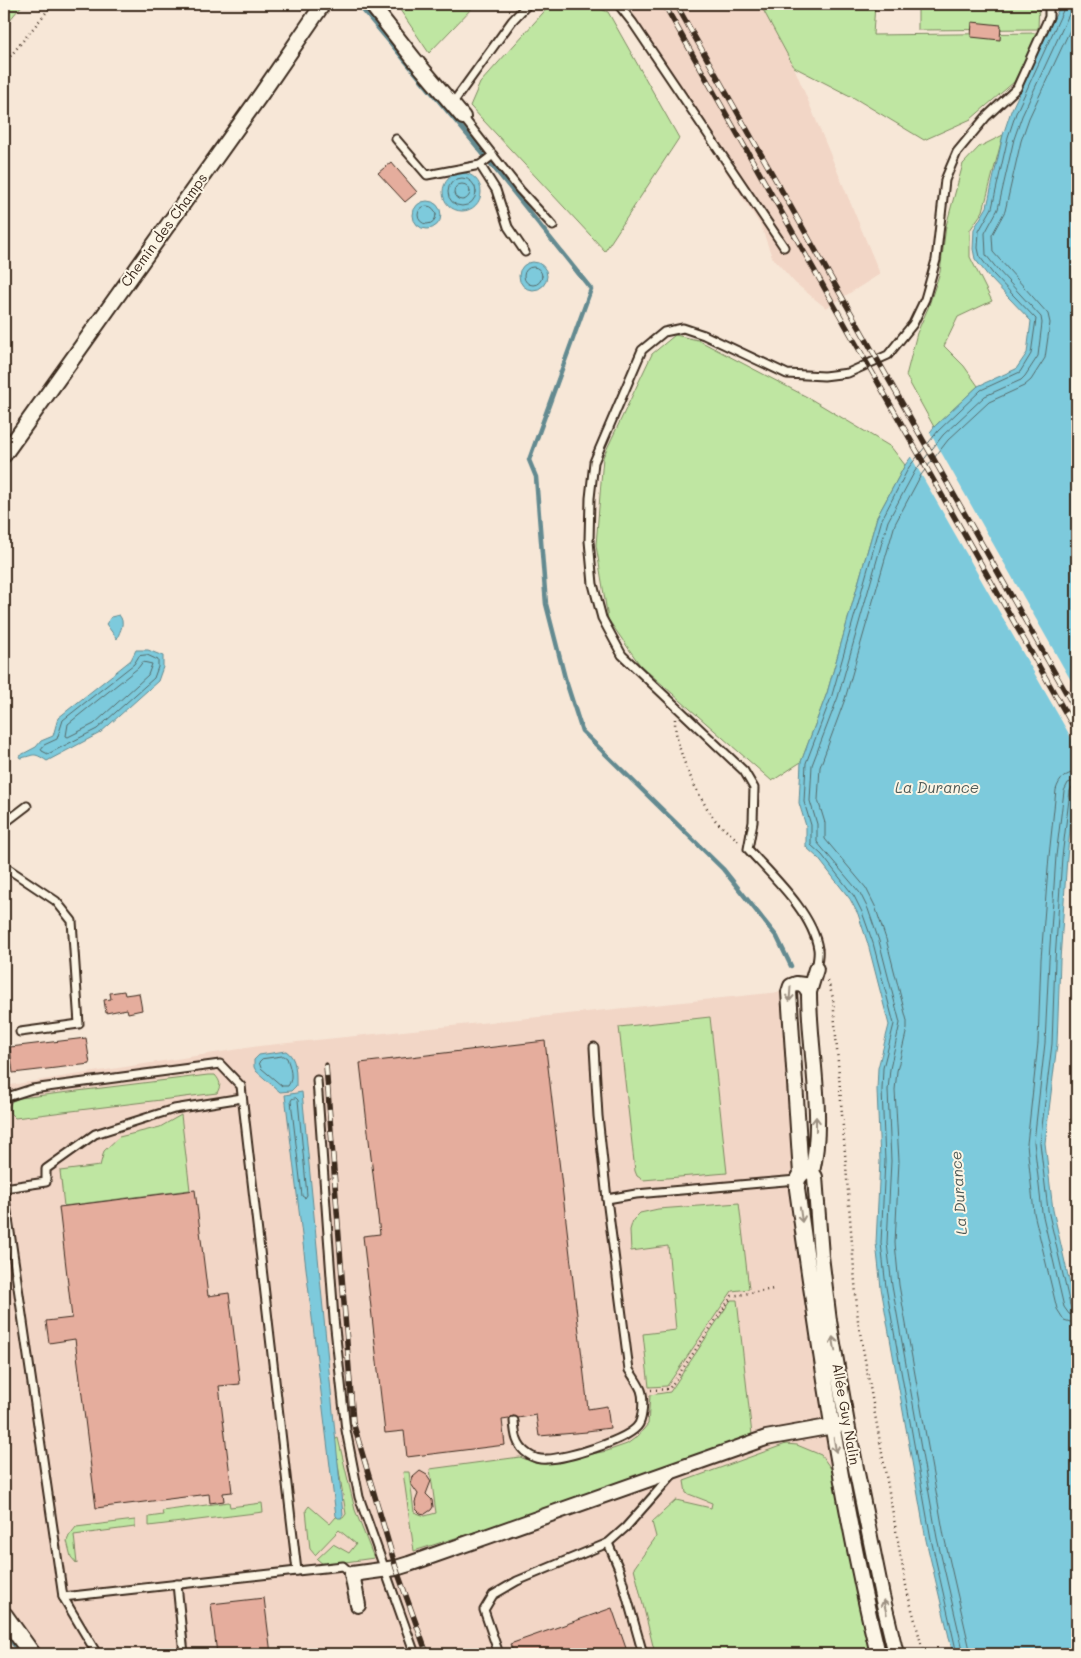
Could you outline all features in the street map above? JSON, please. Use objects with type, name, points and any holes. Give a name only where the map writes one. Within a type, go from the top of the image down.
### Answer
[{"type":"street","name":"Chemin des Champs","points":[[4,455],[262,93],[323,4]]},
{"type":"street","points":[[371,4],[414,59],[463,116]]},
{"type":"street","points":[[809,992],[816,969]]},
{"type":"street","name":"Allée Guy Nalin","points":[[803,1176],[816,1154],[816,1102],[809,992],[804,985],[796,984],[791,986],[789,992],[803,1176],[832,1426],[862,1590],[878,1654]]},
{"type":"street","name":"Allée Guy Nalin","points":[[803,1176],[816,1177],[821,1256],[847,1424],[882,1596],[896,1654]]},
{"type":"street","points":[[358,1605],[352,1574],[386,1570],[409,1564],[766,1438],[847,1424]]},
{"type":"street","points":[[4,1615],[32,1654]]},
{"type":"lane","points":[[452,104],[512,21],[528,4]]},
{"type":"lane","points":[[618,4],[633,23],[784,247]]},
{"type":"lane","points":[[816,969],[818,951],[814,932],[802,910],[748,849],[754,822],[754,788],[744,771],[622,655],[602,618],[593,584],[589,541],[590,498],[594,462],[642,350],[664,332],[683,328],[704,335],[787,374],[824,376],[848,373],[888,355],[913,324],[925,299],[936,260],[945,180],[957,152],[986,117],[1017,88],[1049,17],[1049,4]]},
{"type":"lane","points":[[463,116],[520,190],[553,226]]},
{"type":"lane","points":[[396,139],[427,175],[480,165],[493,155]]},
{"type":"lane","points":[[480,165],[496,190],[508,227],[526,252]]},
{"type":"lane","points":[[4,827],[6,822],[27,806]]},
{"type":"lane","points":[[4,866],[56,901],[72,921],[79,1024],[20,1032]]},
{"type":"lane","points":[[514,1421],[516,1439],[520,1447],[528,1454],[547,1460],[596,1448],[627,1435],[640,1422],[642,1391],[630,1370],[607,1199],[598,1116],[594,1047]]},
{"type":"lane","points":[[4,1098],[32,1089],[220,1064],[241,1086],[297,1571]]},
{"type":"lane","points":[[317,1080],[334,1319],[346,1430],[359,1497],[415,1654]]},
{"type":"lane","points":[[97,1654],[63,1597],[4,1190],[46,1182],[46,1169],[95,1134],[174,1109],[242,1098]]},
{"type":"lane","points":[[607,1199],[636,1194],[803,1176]]},
{"type":"lane","points":[[499,1654],[484,1610],[493,1595],[517,1581],[608,1543],[626,1526],[675,1471]]},
{"type":"lane","points":[[608,1543],[619,1569],[643,1654]]},
{"type":"lane","points":[[63,1597],[343,1566],[352,1574]]},
{"type":"lane","points":[[177,1584],[184,1654]]},
{"type":"path","points":[[4,64],[53,4]]},
{"type":"path","points":[[675,705],[674,731],[682,759],[714,819],[748,849]]},
{"type":"path","points":[[827,979],[833,998],[858,1321],[907,1591],[924,1654]]},
{"type":"path","points":[[642,1391],[669,1389],[732,1296],[774,1289]]},
{"type":"shaded area","points":[[628,4],[760,4],[794,67],[880,274],[826,308],[795,283],[772,257],[761,226],[681,102]]},
{"type":"shaded area","points":[[780,992],[801,1275],[884,1654],[42,1654],[14,1617],[4,1594],[4,1086],[259,1046]]},
{"type":"green space","points":[[4,4],[23,4],[4,27]]},
{"type":"green space","points":[[396,4],[474,4],[475,5],[429,53]]},
{"type":"green space","points":[[551,4],[589,4],[608,12],[679,138],[605,251],[470,106],[480,83]]},
{"type":"green space","points":[[760,4],[875,4],[873,35],[1039,33],[1014,82],[971,119],[924,140],[856,99],[794,67]]},
{"type":"green space","points":[[918,4],[1039,4],[1038,29],[918,30]]},
{"type":"green space","points":[[1003,135],[983,211],[970,230],[970,257],[992,301],[958,317],[944,346],[964,366],[978,386],[934,427],[906,376],[917,333],[940,272],[946,226],[963,164],[979,147]]},
{"type":"green space","points":[[675,335],[698,340],[809,398],[891,447],[905,465],[877,517],[827,693],[801,762],[772,781],[640,665],[608,619],[596,545],[603,457],[652,354]]},
{"type":"green space","points":[[710,1017],[727,1173],[643,1180],[637,1176],[635,1171],[619,1027]]},
{"type":"green space","points":[[215,1075],[219,1082],[220,1086],[217,1093],[15,1118],[10,1113],[9,1106],[12,1101],[20,1098]]},
{"type":"green space","points":[[181,1115],[190,1190],[64,1206],[60,1171],[100,1166],[104,1151],[119,1137],[160,1127]]},
{"type":"green space","points":[[739,1203],[749,1289],[732,1291],[667,1386],[649,1387],[643,1334],[676,1330],[668,1246],[631,1251],[630,1230],[633,1220],[640,1213],[658,1209]]},
{"type":"green space","points":[[731,1300],[737,1300],[752,1435],[506,1522],[414,1551],[403,1472],[409,1472],[414,1512],[425,1516],[436,1513],[430,1469],[520,1457],[535,1463],[551,1462],[607,1451],[627,1444],[638,1436],[648,1424],[650,1395],[670,1392]]},
{"type":"green space","points":[[338,1438],[355,1510],[374,1558],[324,1565],[317,1559],[333,1544],[349,1553],[356,1544],[339,1530],[315,1555],[310,1549],[306,1510],[309,1506],[330,1524],[336,1517],[343,1518],[346,1514],[334,1440]]},
{"type":"green space","points":[[786,1444],[797,1445],[821,1455],[832,1470],[871,1654],[655,1654],[634,1568],[656,1537],[652,1522],[676,1500],[711,1508],[712,1503],[686,1493],[684,1481]]},
{"type":"green space","points":[[229,1502],[230,1507],[262,1503],[263,1512],[149,1526],[149,1517],[163,1515],[162,1511]]},
{"type":"green space","points":[[135,1520],[135,1527],[74,1535],[77,1564],[71,1557],[67,1541],[76,1527]]},
{"type":"water","name":"La Durance","points":[[1062,4],[1077,4],[1077,770],[1067,857],[1057,1044],[1045,1143],[1053,1210],[1077,1315],[1077,1654],[953,1654],[926,1540],[881,1288],[876,1243],[880,1161],[878,1068],[889,1025],[868,944],[858,914],[850,899],[818,858],[806,847],[806,826],[799,803],[801,762],[827,693],[877,517],[905,465],[934,427],[978,386],[1016,369],[1027,353],[1031,321],[989,277],[975,259],[973,249],[974,229],[987,207],[1003,135],[1011,111]]},
{"type":"water","points":[[462,173],[476,178],[481,192],[476,206],[462,211],[448,206],[443,192],[448,178]]},
{"type":"water","points":[[427,201],[437,205],[441,215],[437,225],[427,229],[417,225],[413,215],[417,205]]},
{"type":"water","points":[[533,262],[543,266],[547,276],[543,286],[533,290],[523,286],[519,276],[523,266]]},
{"type":"water","points":[[119,615],[122,624],[117,639],[106,624],[111,617]]},
{"type":"water","points":[[136,650],[148,650],[163,656],[163,667],[158,681],[100,733],[47,761],[36,755],[20,758],[19,756],[36,747],[41,741],[53,736],[58,718],[131,660]]},
{"type":"water","points":[[286,1051],[294,1062],[296,1086],[291,1091],[280,1092],[256,1071],[254,1060],[259,1055]]},
{"type":"water","points":[[302,1092],[343,1515],[341,1518],[336,1516],[285,1095]]},
{"type":"pier","points":[[929,431],[1077,691],[1077,748],[910,455]]},
{"type":"building","points":[[972,22],[1001,25],[1000,40],[971,37]]},
{"type":"building","points":[[391,162],[417,192],[405,202],[378,173]]},
{"type":"building","points":[[124,991],[125,995],[139,993],[142,1010],[128,1013],[127,1009],[106,1013],[104,1000],[111,999],[110,993]]},
{"type":"building","points":[[86,1038],[90,1064],[13,1073],[10,1047]]},
{"type":"building","points":[[545,1041],[588,1409],[607,1406],[610,1428],[539,1436],[536,1415],[518,1418],[513,1416],[502,1420],[505,1445],[407,1457],[404,1431],[385,1433],[363,1236],[380,1234],[360,1063]]},
{"type":"building","points":[[195,1190],[208,1296],[229,1293],[240,1384],[219,1386],[232,1492],[223,1493],[224,1501],[210,1503],[209,1494],[96,1508],[75,1339],[49,1343],[46,1321],[72,1318],[59,1207]]},
{"type":"building","points":[[420,1471],[427,1475],[431,1481],[426,1494],[432,1500],[433,1507],[425,1514],[420,1513],[416,1509],[415,1502],[418,1494],[411,1484],[413,1477]]},
{"type":"building","points":[[264,1598],[271,1654],[217,1654],[211,1604]]},
{"type":"building","points":[[612,1608],[628,1654],[514,1654],[510,1644]]},
{"type":"waterway","points":[[358,4],[475,144],[591,289],[529,460],[536,477],[546,604],[565,678],[582,731],[723,869],[777,937],[791,966]]},
{"type":"waterway","points":[[4,1631],[21,1654]]},
{"type":"railway","points":[[664,4],[1077,733]]},
{"type":"railway","points":[[676,4],[1077,712]]},
{"type":"railway","points":[[326,1065],[353,1422],[396,1568],[427,1654]]}]
